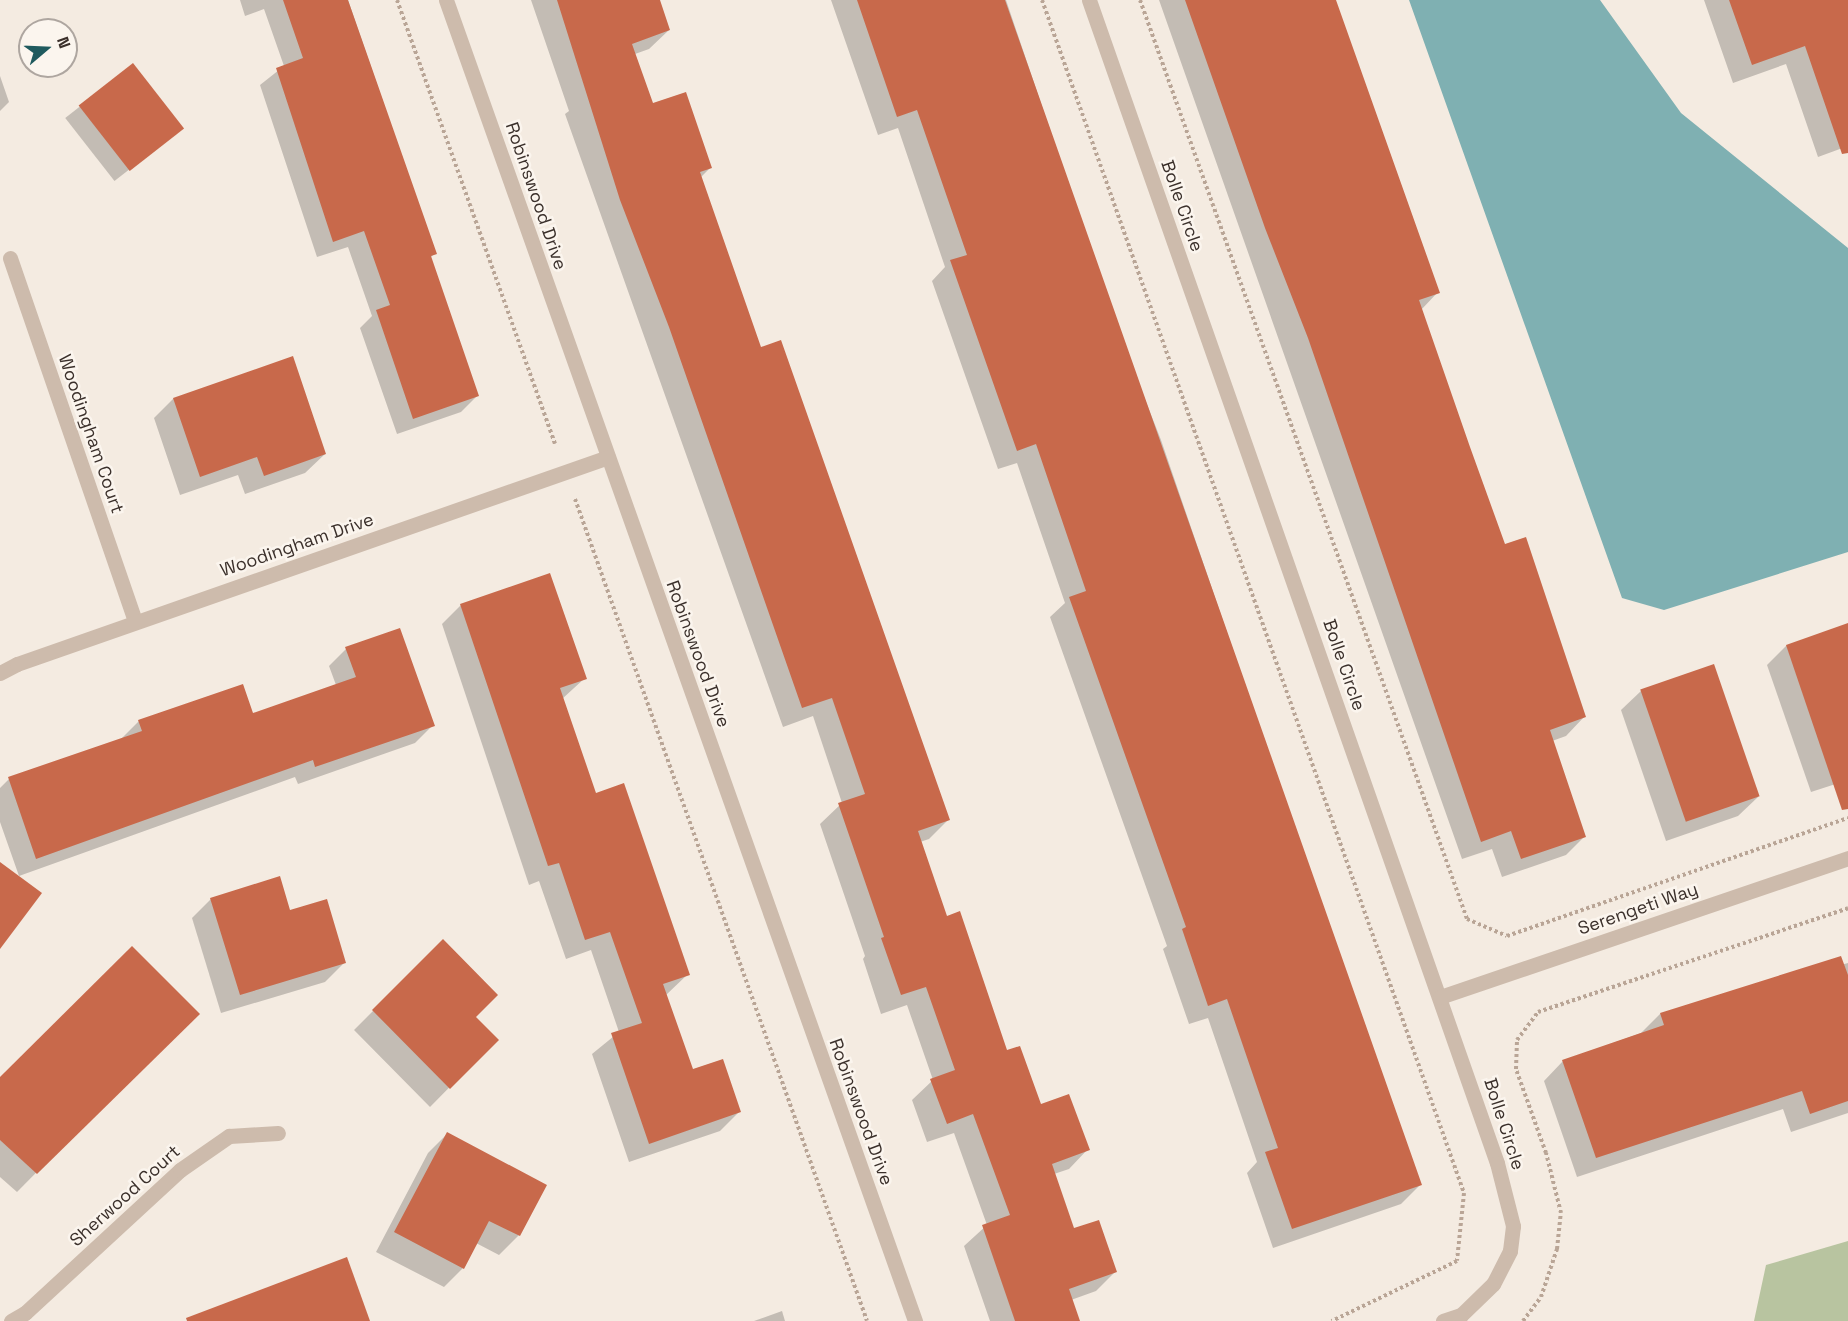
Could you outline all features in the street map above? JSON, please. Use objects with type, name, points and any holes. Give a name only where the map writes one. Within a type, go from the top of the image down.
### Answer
[{"type":"street","name":"Robinswood Drive","points":[[446,0],[915,1321]]},
{"type":"street","name":"Bolle Circle","points":[[1089,0],[1497,1163],[1513,1226],[1510,1251],[1493,1284],[1461,1315],[1443,1321]]},
{"type":"street","name":"Woodingham Court","points":[[10,258],[135,622]]},
{"type":"street","name":"Woodingham Drive","points":[[0,674],[17,664],[608,457]]},
{"type":"street","name":"Serengeti Way","points":[[1440,997],[1848,858]]},
{"type":"street","name":"Sherwood Court","points":[[11,1321],[25,1313],[180,1170],[229,1136],[278,1133]]},
{"type":"path","points":[[397,0],[867,1321]]},
{"type":"path","points":[[1042,0],[1464,1193],[1457,1262],[1332,1321]]},
{"type":"path","points":[[1140,0],[1467,919],[1508,936],[1848,818]]},
{"type":"path","points":[[1523,1321],[1541,1298],[1557,1249],[1561,1213],[1546,1153],[1515,1069],[1516,1040],[1538,1012],[1848,908]]},
{"type":"green space","points":[[1848,1241],[1848,1321],[1754,1321],[1766,1265]]},
{"type":"water","points":[[1409,0],[1600,0],[1681,113],[1848,248],[1848,552],[1664,610],[1622,598]]},
{"type":"building","points":[[283,0],[348,0],[437,254],[431,256],[479,396],[413,419],[376,310],[390,305],[364,231],[333,242],[276,68],[303,58]]},
{"type":"building","points":[[557,0],[660,0],[670,30],[632,44],[653,103],[686,92],[712,168],[700,172],[761,347],[781,340],[950,820],[918,831],[947,916],[960,911],[1007,1050],[1020,1046],[1041,1104],[1069,1094],[1090,1150],[1052,1164],[1074,1228],[1099,1220],[1117,1272],[1069,1289],[1080,1321],[1015,1321],[982,1225],[1010,1215],[973,1114],[947,1124],[930,1079],[955,1070],[926,987],[901,995],[881,938],[884,937],[838,803],[865,794],[832,698],[802,708],[669,327],[620,200]]},
{"type":"building","points":[[857,0],[1005,0],[1422,1185],[1292,1229],[1265,1152],[1278,1148],[1227,999],[1208,1006],[1182,929],[1186,927],[1069,597],[1086,591],[1036,444],[1017,451],[950,260],[967,255],[917,110],[897,117]]},
{"type":"building","points":[[1185,0],[1336,0],[1440,293],[1419,300],[1470,447],[1505,544],[1526,537],[1586,717],[1550,730],[1586,837],[1521,859],[1511,831],[1481,842],[1308,338],[1265,228]]},
{"type":"building","points":[[1729,0],[1848,0],[1848,153],[1842,154],[1805,46],[1752,65]]},
{"type":"building","points":[[133,63],[184,128],[130,171],[79,105]]},
{"type":"building","points":[[293,356],[326,454],[264,476],[257,457],[200,477],[173,398]]},
{"type":"building","points":[[550,573],[587,679],[560,688],[596,793],[624,783],[690,975],[663,984],[693,1069],[723,1059],[741,1112],[649,1144],[611,1033],[642,1023],[610,932],[585,940],[559,863],[548,866],[460,604]]},
{"type":"building","points":[[1848,623],[1848,809],[1842,810],[1786,645]]},
{"type":"building","points":[[400,628],[435,726],[315,767],[313,760],[36,859],[8,777],[142,731],[138,720],[243,684],[253,713],[356,677],[345,647]]},
{"type":"building","points":[[1714,664],[1760,796],[1686,822],[1640,689]]},
{"type":"building","points":[[0,862],[42,893],[0,949]]},
{"type":"building","points":[[280,876],[290,910],[327,899],[346,963],[240,995],[210,898]]},
{"type":"building","points":[[443,939],[498,995],[476,1017],[499,1040],[450,1089],[372,1010]]},
{"type":"building","points":[[132,946],[200,1014],[37,1174],[0,1140],[0,1077]]},
{"type":"building","points":[[1841,956],[1848,975],[1848,1101],[1810,1114],[1802,1091],[1596,1158],[1562,1060],[1664,1025],[1660,1013]]},
{"type":"building","points":[[447,1132],[547,1185],[520,1236],[489,1221],[464,1269],[394,1232]]},
{"type":"building","points":[[347,1257],[370,1321],[187,1321],[186,1318]]}]
